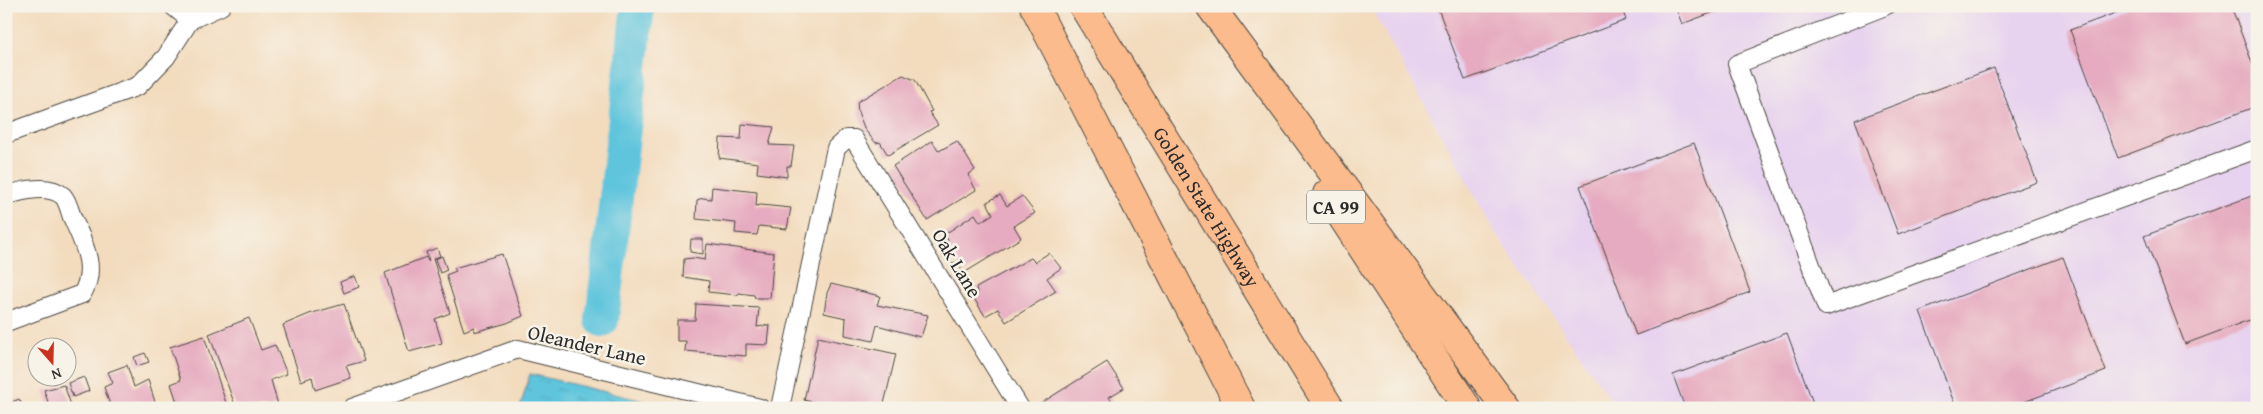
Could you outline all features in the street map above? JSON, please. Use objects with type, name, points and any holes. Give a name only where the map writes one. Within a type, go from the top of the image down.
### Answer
[{"type":"highway","points":[[1034,6],[1241,408]]},
{"type":"highway","name":"Golden State Highway","points":[[1083,6],[1330,408]]},
{"type":"highway","name":"CA 99","points":[[1204,6],[1467,408]]},
{"type":"highway","points":[[1210,6],[1506,408]]},
{"type":"lane","points":[[172,6],[190,20]]},
{"type":"lane","points":[[6,134],[138,86],[166,57],[190,20],[221,6]]},
{"type":"lane","points":[[1885,6],[1737,64],[1826,306],[2257,149]]},
{"type":"lane","name":"Oak Lane","points":[[780,408],[836,148],[846,139],[854,138],[1020,408]]},
{"type":"lane","points":[[6,196],[19,191],[53,190],[64,196],[89,259],[89,282],[82,294],[6,322]]},
{"type":"lane","name":"Oleander Lane","points":[[352,408],[373,404],[518,349],[760,408]]},
{"type":"shaded area","points":[[1370,6],[2257,6],[2257,408],[1616,408],[1495,232]]},
{"type":"water","points":[[530,374],[661,405],[660,408],[520,408]]},
{"type":"building","points":[[1437,6],[1621,6],[1626,20],[1465,80]]},
{"type":"building","points":[[1675,6],[1730,6],[1682,24]]},
{"type":"building","points":[[2134,6],[2231,6],[2257,76],[2257,106],[2118,158],[2070,30]]},
{"type":"building","points":[[1994,68],[2037,182],[1898,234],[1855,120]]},
{"type":"building","points":[[903,75],[915,80],[932,111],[929,112],[938,125],[888,155],[880,142],[876,143],[865,130],[858,112],[857,102]]},
{"type":"building","points":[[742,124],[774,127],[769,145],[794,146],[791,166],[787,166],[787,177],[757,173],[758,163],[719,158],[720,138],[741,139]]},
{"type":"building","points":[[932,141],[939,151],[957,141],[975,170],[968,175],[976,190],[927,220],[893,166]]},
{"type":"building","points":[[1694,143],[1750,292],[1636,335],[1580,186]]},
{"type":"building","points":[[712,187],[757,192],[756,206],[791,208],[787,229],[759,226],[757,235],[735,233],[736,223],[696,219],[697,200],[703,198],[711,199]]},
{"type":"building","points":[[2257,194],[2257,317],[2185,344],[2144,236]]},
{"type":"building","points":[[1000,195],[1007,206],[1022,196],[1035,213],[1014,226],[1021,238],[964,273],[956,262],[951,264],[943,257],[939,247],[948,241],[945,234],[975,214],[980,222],[993,214],[987,202]]},
{"type":"building","points":[[691,239],[703,239],[703,254],[690,252]]},
{"type":"building","points":[[707,244],[774,253],[770,298],[755,298],[754,295],[739,293],[737,295],[708,292],[709,281],[683,277],[684,259],[705,260]]},
{"type":"building","points":[[437,248],[440,256],[433,259],[450,313],[435,319],[442,343],[409,352],[385,273],[426,257],[428,261],[426,252]]},
{"type":"building","points":[[1049,253],[1061,268],[1047,278],[1056,291],[1006,322],[998,309],[985,316],[973,297],[978,295],[976,288],[1031,258],[1035,262]]},
{"type":"building","points":[[502,254],[523,316],[507,323],[474,332],[474,327],[464,331],[446,275],[456,271],[454,268]]},
{"type":"building","points":[[442,256],[447,270],[440,273],[435,259]]},
{"type":"building","points":[[2063,257],[2106,371],[2008,408],[1956,408],[1920,311]]},
{"type":"building","points":[[355,276],[359,287],[344,293],[340,282]]},
{"type":"building","points":[[831,284],[880,296],[877,305],[928,315],[922,334],[920,337],[877,325],[873,341],[845,335],[846,318],[824,313],[827,293]]},
{"type":"building","points":[[344,304],[364,361],[346,366],[351,378],[315,390],[312,377],[301,381],[283,325],[309,314]]},
{"type":"building","points":[[696,304],[759,308],[757,327],[770,325],[768,345],[746,344],[746,356],[685,351],[686,341],[677,341],[677,320],[695,320]]},
{"type":"building","points":[[249,318],[261,350],[275,345],[287,374],[271,380],[278,405],[270,408],[236,408],[209,334]]},
{"type":"building","points":[[1787,333],[1815,408],[1685,408],[1673,375]]},
{"type":"building","points":[[204,336],[227,406],[179,408],[171,384],[181,380],[170,347]]},
{"type":"building","points":[[818,337],[896,354],[883,408],[835,408],[804,400]]},
{"type":"building","points":[[145,353],[149,362],[137,366],[134,357]]},
{"type":"building","points":[[1107,362],[1124,388],[1109,397],[1116,408],[1040,408],[1038,405]]},
{"type":"building","points":[[127,365],[134,387],[148,380],[157,408],[111,408],[104,387],[113,383],[108,372]]},
{"type":"building","points":[[84,377],[89,391],[73,397],[69,386],[78,386],[78,379]]},
{"type":"building","points":[[64,386],[72,408],[50,408],[44,390]]},
{"type":"building","points":[[19,399],[24,408],[6,408],[6,405]]},
{"type":"waterway","points":[[602,320],[638,6]]}]
